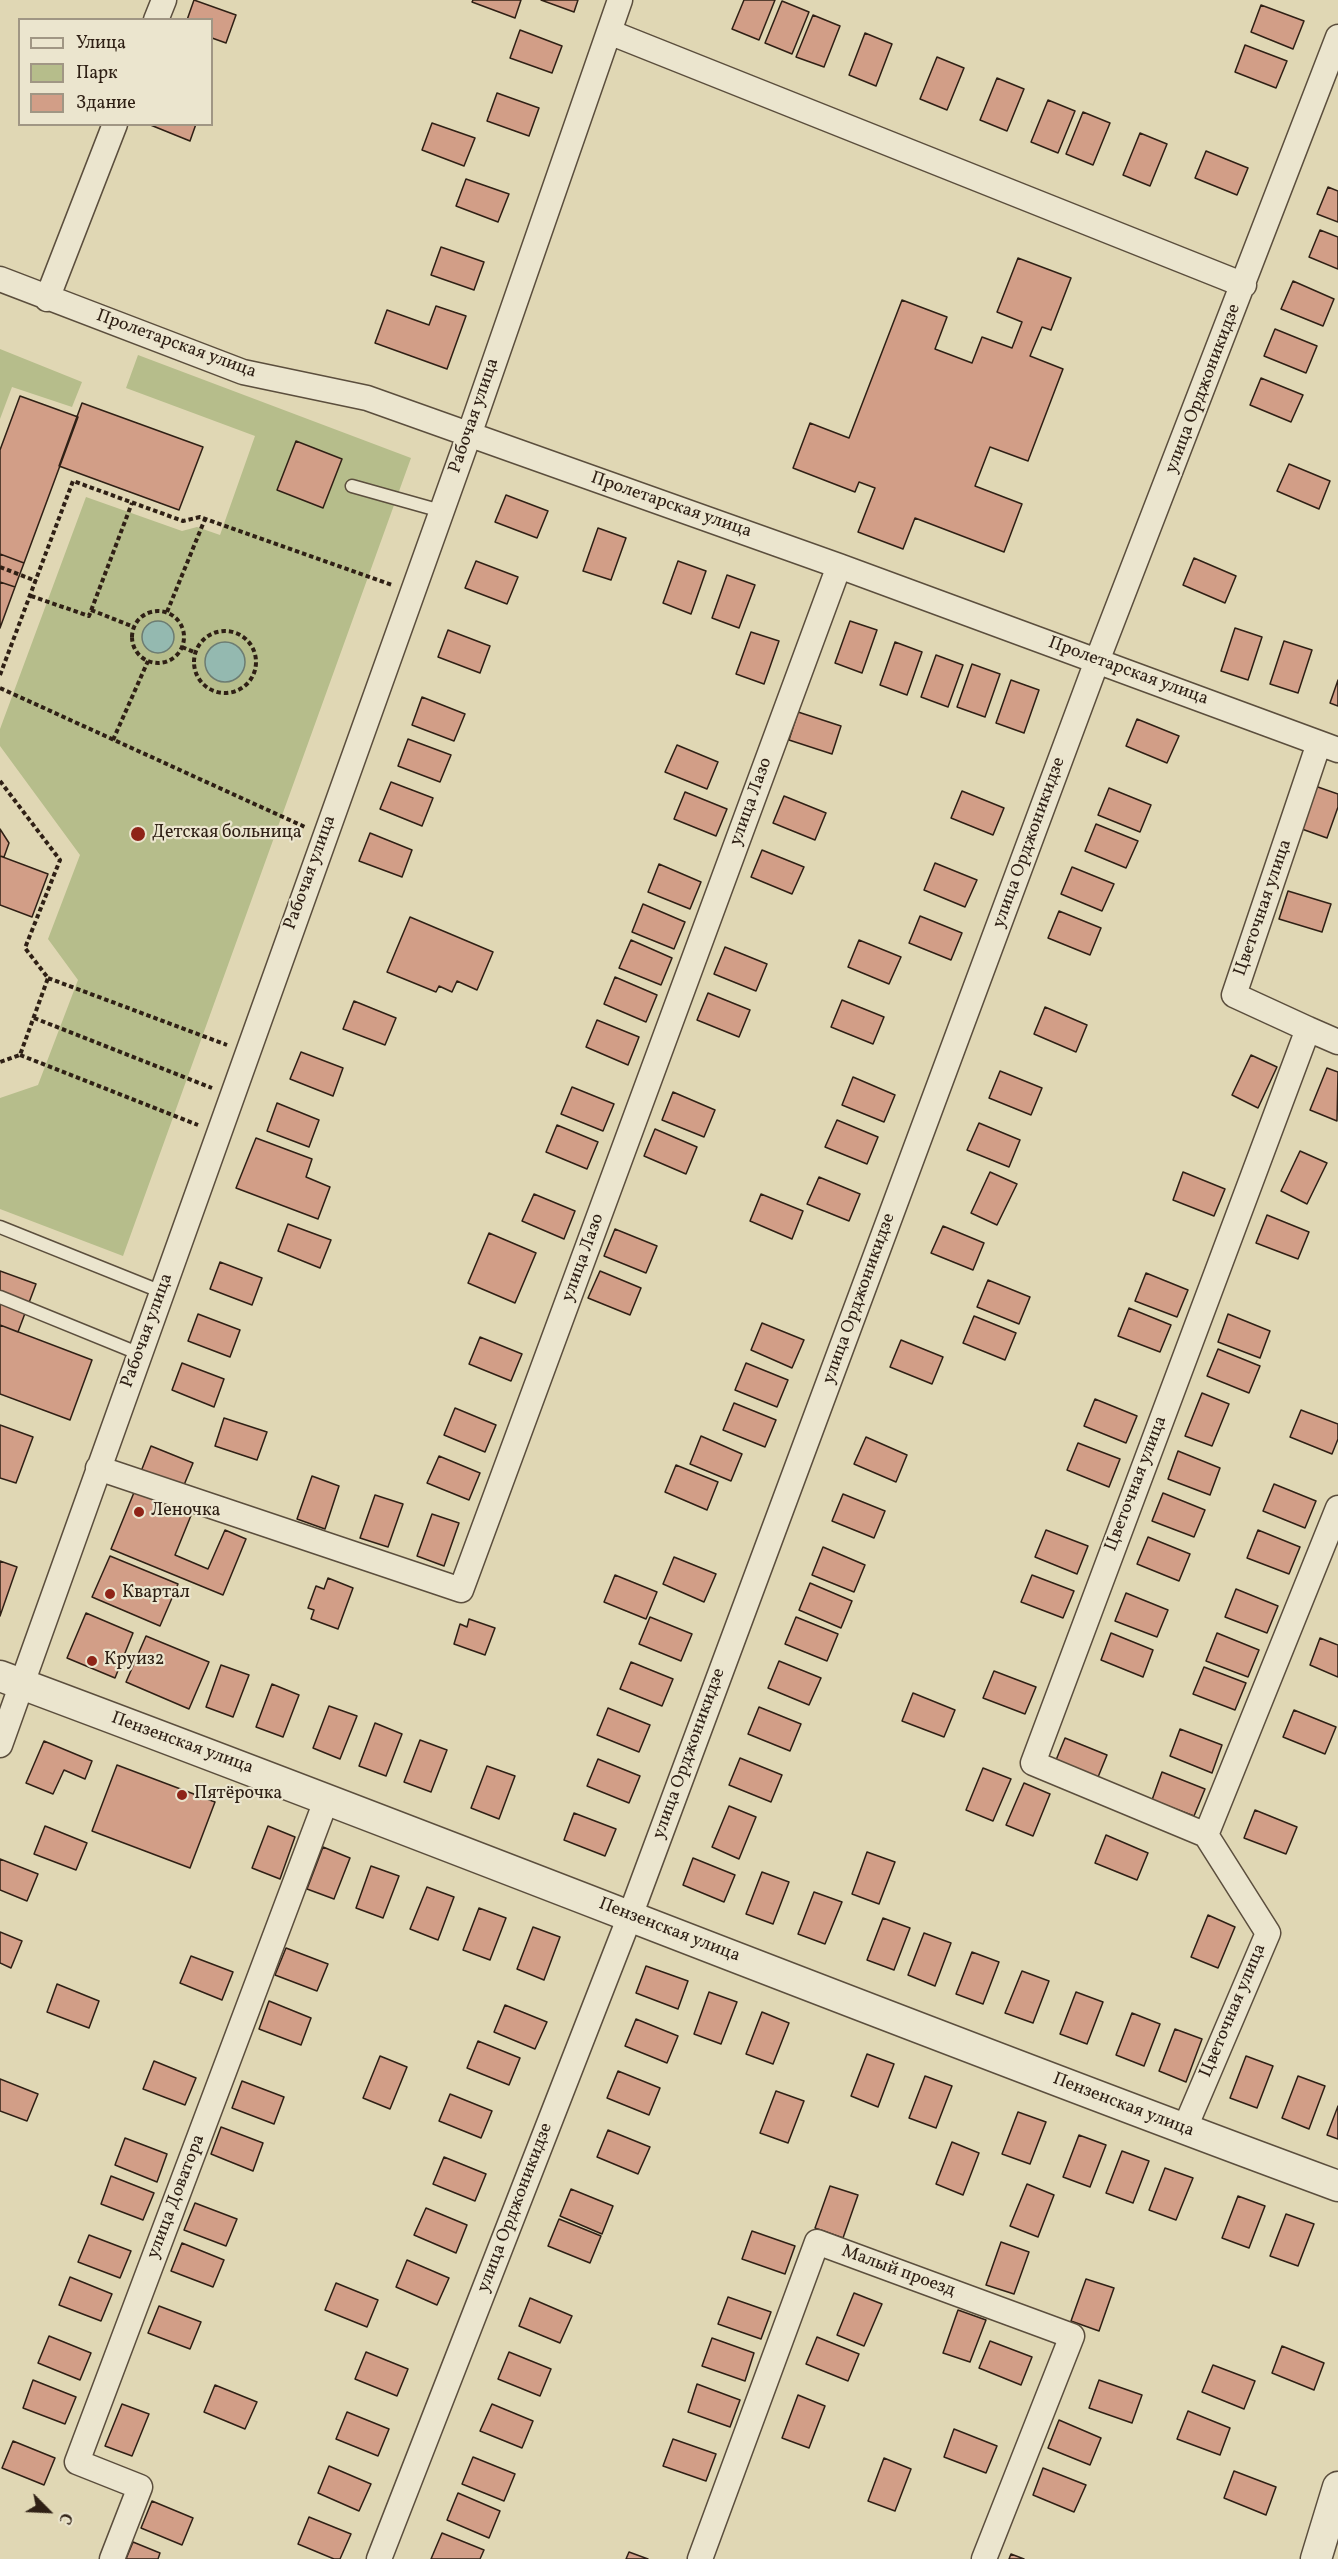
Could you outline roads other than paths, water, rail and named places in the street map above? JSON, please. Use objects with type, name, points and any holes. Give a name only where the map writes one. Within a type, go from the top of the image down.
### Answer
[{"type":"street","points":[[157,18],[164,0]]},
{"type":"street","name":"Рабочая улица","points":[[0,1745],[10,1680],[98,1468],[140,1354],[469,435],[620,0]]},
{"type":"street","points":[[609,32],[1244,285]]},
{"type":"street","name":"улица Орджоникидзе","points":[[380,2559],[630,1916],[1097,661],[1338,37]]},
{"type":"street","points":[[47,299],[114,126]]},
{"type":"street","name":"Пролетарская улица","points":[[0,279],[47,299],[243,372],[367,398],[840,566],[1329,746]]},
{"type":"street","name":"улица Лазо","points":[[98,1468],[461,1590],[840,566]]},
{"type":"street","name":"Цветочная улица","points":[[1329,746],[1234,995],[1338,1042]]},
{"type":"street","name":"Цветочная улица","points":[[1184,2130],[1268,1933],[1206,1835],[1033,1763],[1308,1029]]},
{"type":"street","points":[[1206,1835],[1338,1508]]},
{"type":"street","name":"Пензенская улица","points":[[10,1680],[327,1798],[1184,2130],[1338,2186]]},
{"type":"street","name":"улица Доватора","points":[[112,2559],[140,2487],[77,2462],[327,1798]]},
{"type":"street","name":"Малый проезд","points":[[700,2559],[817,2242],[1072,2336],[984,2559]]},
{"type":"street","points":[[1316,2559],[1338,2487]]},
{"type":"lane","points":[[352,486],[441,511]]},
{"type":"lane","points":[[0,1227],[162,1292]]},
{"type":"lane","points":[[0,1297],[140,1354]]},
{"type":"water","points":[[158,621],[170,625],[174,637],[170,649],[158,653],[146,649],[142,637],[146,625]]},
{"type":"water","points":[[225,642],[239,648],[245,662],[239,676],[225,682],[211,676],[205,662],[211,648]]},
{"type":"place","name":"Детская больница","points":[[138,834]]},
{"type":"place","name":"Леночка","points":[[139,1512]]},
{"type":"place","name":"Квартал","points":[[110,1594]]},
{"type":"place","name":"Круиз2","points":[[92,1661]]},
{"type":"place","name":"Пятёрочка","points":[[182,1795]]}]
